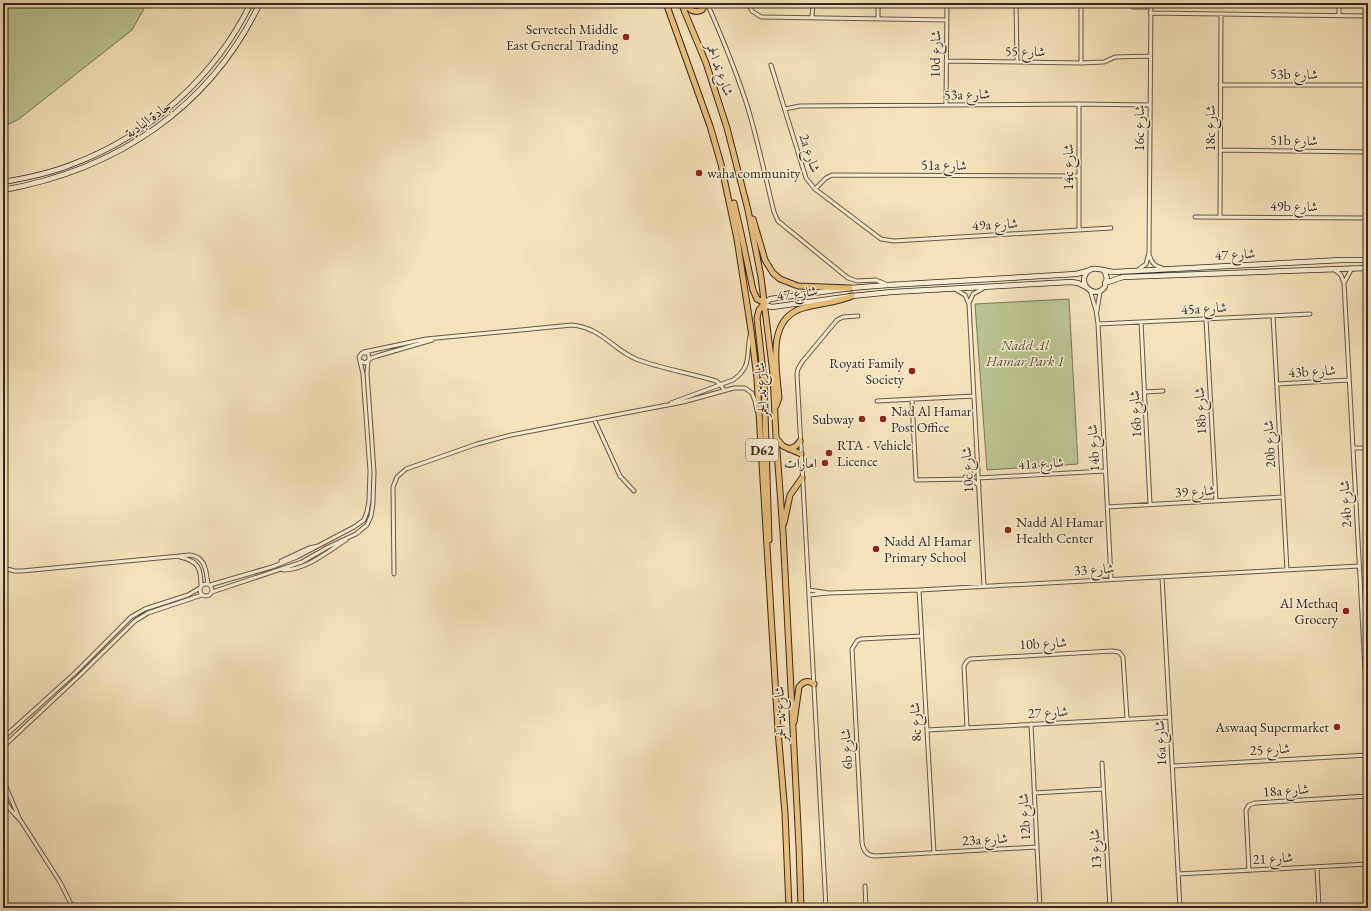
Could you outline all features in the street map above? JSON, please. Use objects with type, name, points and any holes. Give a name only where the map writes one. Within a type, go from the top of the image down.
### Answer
[{"type":"main road","points":[[682,3],[690,10],[696,12],[702,10],[707,3]]},
{"type":"main road","name":"شارع ند الحمر","points":[[682,3],[702,53],[732,144],[759,260],[765,303],[774,374],[801,908]]},
{"type":"main road","name":"شارع ند الحمر","points":[[666,4],[710,126],[721,164],[737,239],[751,330],[757,379],[761,436],[778,731],[785,813],[789,908]]},
{"type":"main road","points":[[721,164],[727,179],[741,232],[754,295],[757,299],[765,303],[759,310],[757,318],[764,381],[770,531],[768,549]]},
{"type":"main road","points":[[748,210],[757,229],[767,265],[780,279],[798,286],[850,288]]},
{"type":"main road","points":[[775,406],[778,398],[776,344],[778,332],[784,321],[802,308],[852,296]]},
{"type":"main road","points":[[776,437],[780,444],[801,454]]},
{"type":"main road","points":[[789,449],[796,446],[800,441]]},
{"type":"main road","points":[[783,532],[789,500],[795,487],[802,478]]},
{"type":"main road","points":[[792,729],[799,687],[806,681],[814,684]]},
{"type":"street","name":"جادة البادية","points":[[3,182],[38,175],[73,164],[106,149],[147,125],[172,106],[205,73],[233,35],[250,3]]},
{"type":"street","name":"جادة البادية","points":[[3,190],[40,183],[82,169],[123,150],[153,131],[180,109],[217,71],[238,42],[260,3]]},
{"type":"street","points":[[707,3],[728,52],[746,104],[760,151],[774,212],[778,221],[848,278],[857,281],[876,280],[888,285]]},
{"type":"street","points":[[748,3],[752,11],[761,17],[947,20]]},
{"type":"street","points":[[812,3],[812,17]]},
{"type":"street","points":[[878,3],[878,18]]},
{"type":"street","name":"10d شارع","points":[[946,105],[947,3]]},
{"type":"street","points":[[1016,3],[1017,62]]},
{"type":"street","points":[[1081,63],[1082,3]]},
{"type":"street","points":[[1339,3],[1339,16]]},
{"type":"street","points":[[1133,7],[1150,5]]},
{"type":"street","name":"16c شارع","points":[[1149,253],[1150,5]]},
{"type":"street","points":[[1150,13],[1368,16]]},
{"type":"street","name":"18c شارع","points":[[1220,216],[1221,14]]},
{"type":"street","name":"شارع 55","points":[[946,61],[1081,63],[1104,62],[1115,57],[1150,56]]},
{"type":"street","name":"2a شارع","points":[[771,65],[804,175],[808,182],[815,189],[881,239]]},
{"type":"street","name":"53b شارع","points":[[1220,85],[1368,85]]},
{"type":"street","name":"53a شارع","points":[[785,109],[800,106],[1079,104],[1150,105]]},
{"type":"street","name":"14c شارع","points":[[1078,230],[1079,104]]},
{"type":"street","name":"51b شارع","points":[[1221,150],[1368,152]]},
{"type":"street","name":"51a شارع","points":[[815,189],[826,178],[832,175],[1079,176]]},
{"type":"street","points":[[1195,216],[1220,216]]},
{"type":"street","name":"49b شارع","points":[[1220,216],[1368,218]]},
{"type":"street","name":"49a شارع","points":[[881,239],[894,241],[1111,228]]},
{"type":"street","points":[[1149,253],[1153,264],[1162,268]]},
{"type":"street","points":[[1138,270],[1146,264],[1149,253]]},
{"type":"street","name":"شارع 47","points":[[1104,271],[1368,260]]},
{"type":"street","points":[[1096,268],[1104,271],[1107,278],[1106,283],[1105,287],[1100,291],[1088,289],[1085,284],[1084,277],[1088,271],[1096,268]]},
{"type":"street","points":[[1333,268],[1341,275],[1344,283]]},
{"type":"street","name":"شارع 47","points":[[1106,283],[1123,277],[1333,268],[1368,268]]},
{"type":"street","points":[[1344,283],[1352,268]]},
{"type":"street","name":"شارع 47","points":[[1088,271],[1076,274],[850,288],[770,300],[765,303],[772,307],[892,292],[1071,282],[1078,283],[1088,289]]},
{"type":"street","name":"24b شارع","points":[[1344,283],[1368,724]]},
{"type":"street","points":[[969,304],[973,294],[985,288]]},
{"type":"street","points":[[955,289],[965,295],[969,304]]},
{"type":"street","name":"14b شارع","points":[[1088,289],[1097,315],[1098,324],[1111,579]]},
{"type":"street","name":"14b شارع","points":[[1097,315],[1100,291]]},
{"type":"street","name":"10c شارع","points":[[969,304],[984,586]]},
{"type":"street","name":"45a شارع","points":[[1098,324],[1310,314]]},
{"type":"street","points":[[826,908],[797,374],[800,365],[834,323],[843,317],[858,316]]},
{"type":"street","name":"20b شارع","points":[[1273,316],[1287,570]]},
{"type":"street","name":"18b شارع","points":[[1206,319],[1216,501]]},
{"type":"street","name":"16b شارع","points":[[1142,322],[1150,504]]},
{"type":"street","points":[[3,738],[72,676],[131,617],[145,609],[188,595],[204,584],[209,585],[297,557],[320,546],[358,525],[364,520],[367,512],[370,471],[363,374],[359,356],[361,353],[390,348],[416,340],[564,325],[580,326],[595,331],[621,350],[635,358],[661,367],[714,380],[720,384],[724,390]]},
{"type":"street","points":[[670,404],[733,380],[739,376],[746,367],[748,361],[751,330]]},
{"type":"street","points":[[361,361],[365,363],[369,360],[416,344],[444,337]]},
{"type":"street","points":[[3,747],[80,676],[135,621],[148,613],[202,595],[208,596],[212,592],[226,586],[302,562],[328,547],[356,534],[364,528],[370,521],[374,488],[368,373],[369,360],[368,354],[364,352]]},
{"type":"street","name":"43b شارع","points":[[1277,384],[1350,380]]},
{"type":"street","points":[[394,574],[393,488],[398,477],[403,471],[494,439],[690,401],[724,390],[741,387],[752,393],[755,401],[761,436]]},
{"type":"street","points":[[1145,392],[1163,391]]},
{"type":"street","points":[[877,401],[974,396]]},
{"type":"street","points":[[912,399],[916,480],[960,478],[973,475],[978,466]]},
{"type":"street","points":[[594,419],[620,476],[634,490]]},
{"type":"street","points":[[1353,448],[1368,448]]},
{"type":"street","name":"41a شارع","points":[[978,478],[1105,471]]},
{"type":"street","points":[[960,478],[972,480],[979,486]]},
{"type":"street","name":"شارع 39","points":[[1107,507],[1283,497]]},
{"type":"street","points":[[3,568],[22,571],[190,555],[199,558],[205,565],[212,592]]},
{"type":"street","points":[[174,557],[189,560],[197,565],[200,572],[200,592],[202,595]]},
{"type":"street","name":"شارع 33","points":[[809,595],[1359,566]]},
{"type":"street","name":"16a شارع","points":[[1162,577],[1180,908]]},
{"type":"street","name":"شارع 33","points":[[809,590],[829,593]]},
{"type":"street","name":"8c شارع","points":[[919,590],[934,853]]},
{"type":"street","points":[[1363,612],[1368,612]]},
{"type":"street","name":"6b شارع","points":[[922,636],[861,639],[857,641],[852,649],[862,842],[864,851],[872,856],[934,853]]},
{"type":"street","name":"10b شارع","points":[[967,728],[964,666],[970,659],[1112,650],[1119,652],[1123,657],[1127,719]]},
{"type":"street","name":"شارع 27","points":[[927,730],[1170,717]]},
{"type":"street","name":"12b شارع","points":[[1031,724],[1040,908]]},
{"type":"street","name":"شارع 25","points":[[1173,766],[1368,755]]},
{"type":"street","name":"شارع 13","points":[[1102,763],[1110,908]]},
{"type":"street","points":[[3,780],[20,821]]},
{"type":"street","points":[[1034,793],[1103,788]]},
{"type":"street","points":[[3,796],[10,809],[20,821],[60,882],[73,908]]},
{"type":"street","name":"18a شارع","points":[[1249,871],[1246,810],[1249,805],[1256,803],[1368,796]]},
{"type":"street","name":"23a شارع","points":[[934,853],[1037,847]]},
{"type":"street","name":"شارع 21","points":[[1178,874],[1368,864]]},
{"type":"street","points":[[1295,908],[1319,907],[1317,867]]},
{"type":"street","points":[[865,886],[866,908]]},
{"type":"green space","points":[[3,3],[147,3],[132,30],[19,119],[3,127]]},
{"type":"green space","name":"Nadd Al Hamar Park 1","points":[[1069,299],[1078,464],[987,470],[975,304]]},
{"type":"place","name":"Servetech Middle East General Trading","points":[[626,37]]},
{"type":"place","name":"waha community","points":[[699,173]]},
{"type":"place","name":"Royati Family Society","points":[[912,371]]},
{"type":"place","name":"Subway","points":[[862,419]]},
{"type":"place","name":"Nad Al Hamar Post Office","points":[[883,419]]},
{"type":"place","name":"RTA - Vehicle Licence","points":[[829,453]]},
{"type":"place","name":"امارات","points":[[825,463]]},
{"type":"place","name":"Nadd Al Hamar Health Center","points":[[1008,530]]},
{"type":"place","name":"Nadd Al Hamar Primary School","points":[[876,549]]},
{"type":"place","name":"Al Methaq Grocery","points":[[1346,611]]},
{"type":"place","name":"Aswaaq Supermarket","points":[[1337,727]]}]
